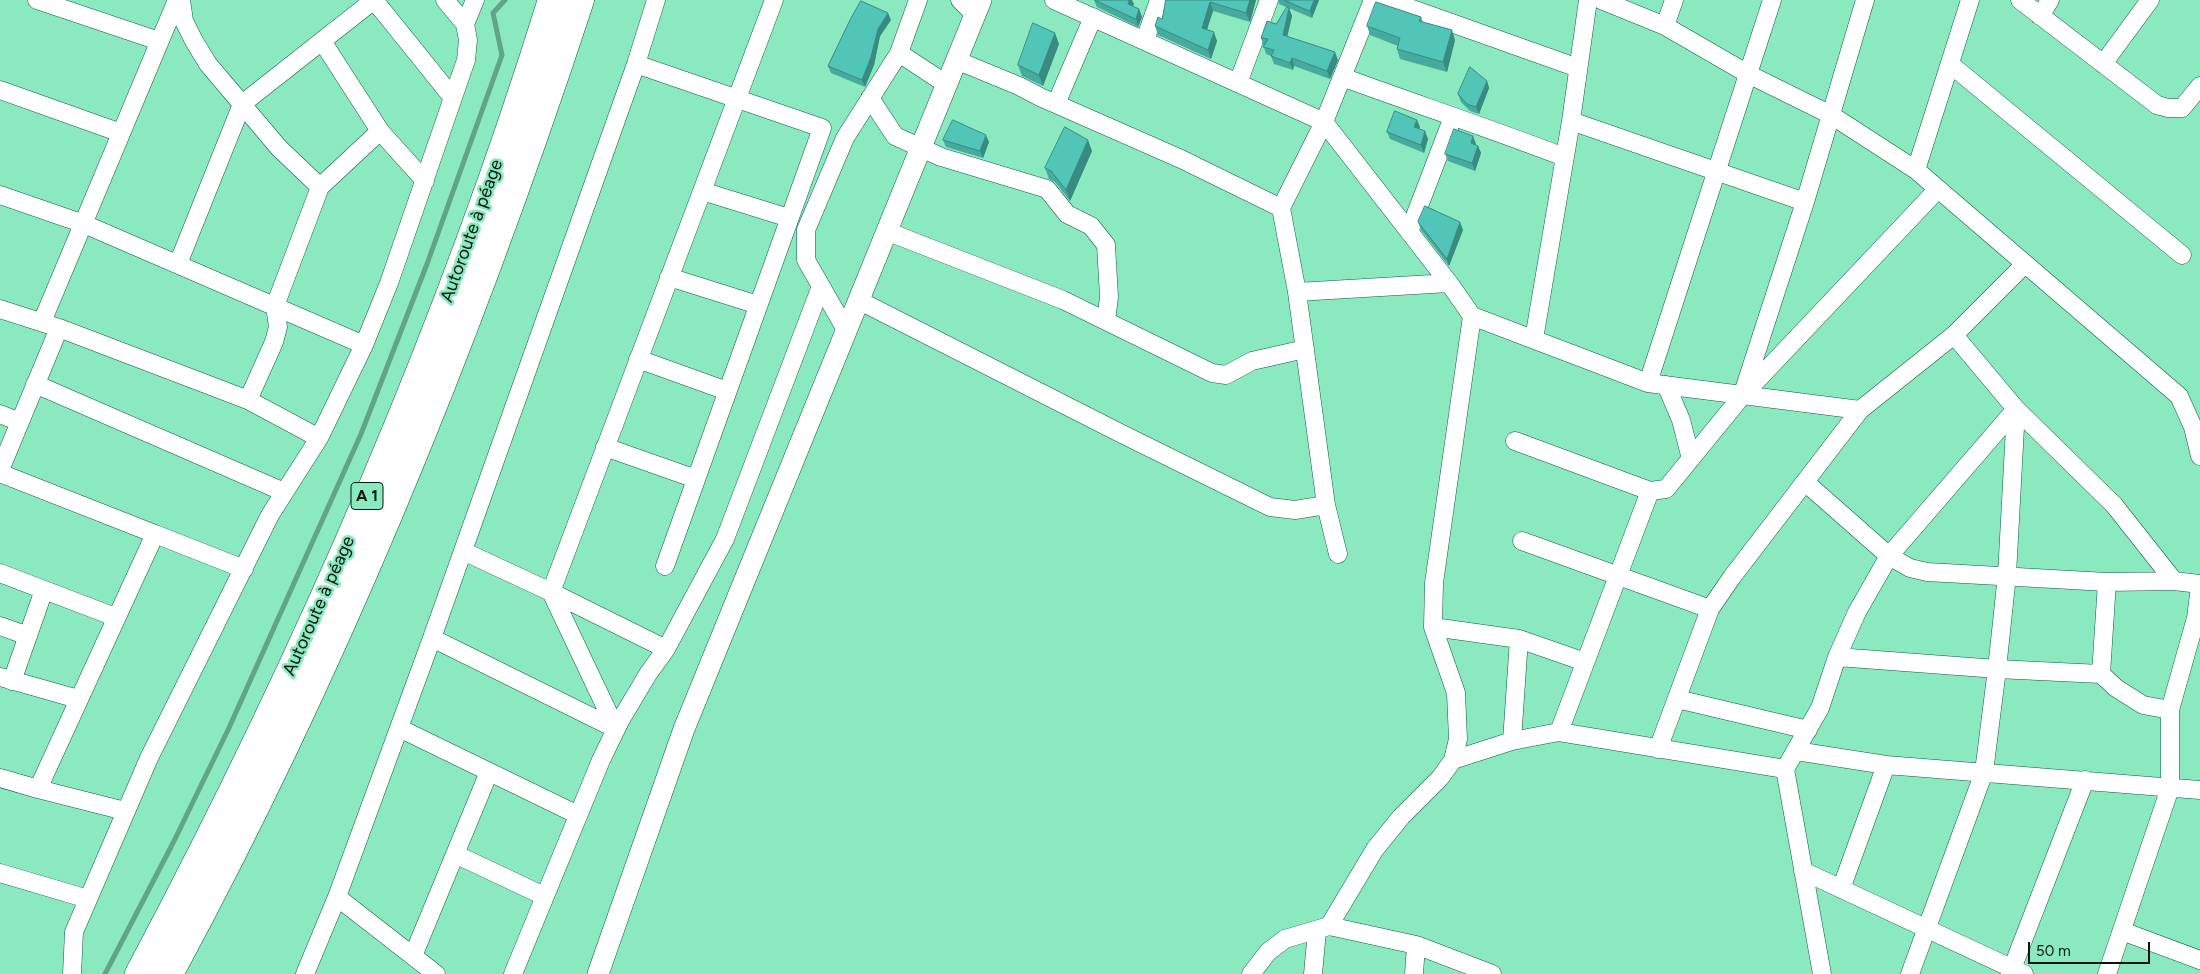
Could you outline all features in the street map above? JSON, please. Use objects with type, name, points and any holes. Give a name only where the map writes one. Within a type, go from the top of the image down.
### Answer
[{"type":"highway","name":"Autoroute à péage","points":[[139,974],[201,858],[299,654],[380,465],[456,278],[529,73],[552,0]]},
{"type":"highway","name":"A 1","points":[[169,974],[258,802],[304,706],[399,491],[481,280],[580,0]]},
{"type":"street","points":[[37,0],[158,41]]},
{"type":"street","points":[[42,322],[158,41],[177,0]]},
{"type":"street","points":[[181,0],[184,21],[208,64],[279,148],[320,187]]},
{"type":"street","points":[[178,264],[242,104],[374,0],[453,98]]},
{"type":"street","points":[[72,974],[74,932],[124,811],[270,515],[320,438],[364,345],[389,283],[466,60],[468,40],[465,24],[446,0]]},
{"type":"street","points":[[465,24],[474,0]]},
{"type":"street","points":[[305,974],[337,897],[432,638],[636,64],[656,0]]},
{"type":"street","points":[[616,729],[551,592],[774,0]]},
{"type":"street","points":[[846,330],[806,260],[806,230],[845,138],[899,53],[918,0]]},
{"type":"street","points":[[598,974],[684,729],[978,8],[960,0]]},
{"type":"street","points":[[1054,0],[1088,10],[1145,40],[1324,122],[1450,283],[1472,316],[1657,384],[1860,410]]},
{"type":"street","points":[[1145,40],[1160,0]]},
{"type":"street","points":[[1238,83],[1269,0]]},
{"type":"street","points":[[1338,554],[1326,505],[1297,292],[1281,208],[1324,122],[1373,0]]},
{"type":"street","points":[[1388,0],[1578,68]]},
{"type":"street","points":[[1534,339],[1588,0]]},
{"type":"street","points":[[1601,0],[1666,26],[1748,74],[1831,115],[1916,170],[2179,396],[2193,427],[2200,451]]},
{"type":"street","points":[[1666,26],[1674,0]]},
{"type":"street","points":[[1657,384],[1717,171],[1772,0]]},
{"type":"street","points":[[1742,396],[1805,202],[1865,0]]},
{"type":"street","points":[[1916,170],[1970,0]]},
{"type":"street","points":[[2020,0],[2157,105],[2168,108],[2182,108],[2200,86]]},
{"type":"street","points":[[2040,16],[2050,0]]},
{"type":"street","points":[[2103,64],[2150,0]]},
{"type":"street","points":[[1056,104],[1088,10]]},
{"type":"street","points":[[322,41],[380,130],[425,181]]},
{"type":"street","points":[[899,53],[946,84]]},
{"type":"street","points":[[956,60],[1019,86],[1181,159],[1281,208]]},
{"type":"street","points":[[636,64],[822,128],[664,566]]},
{"type":"street","points":[[1950,64],[2182,255]]},
{"type":"street","points":[[1342,78],[1478,124],[1564,157]]},
{"type":"street","points":[[0,90],[121,133]]},
{"type":"street","points":[[870,98],[895,136],[941,156],[1047,189],[1067,214],[1091,226],[1106,245],[1109,297],[1106,321]]},
{"type":"street","points":[[1409,232],[1453,117]]},
{"type":"street","points":[[1570,121],[1805,202]]},
{"type":"street","points":[[248,400],[274,342],[278,327],[275,306],[320,187],[380,130]]},
{"type":"street","points":[[1515,441],[1650,491],[1666,489],[1742,396],[1938,189]]},
{"type":"street","points":[[702,191],[789,218]]},
{"type":"street","points":[[0,195],[84,224],[364,345]]},
{"type":"street","points":[[886,231],[1063,300],[1212,373],[1226,375],[1252,361],[1305,349]]},
{"type":"street","points":[[1658,749],[1710,609],[1732,577],[1860,410],[1954,335],[2025,264]]},
{"type":"street","points":[[669,277],[758,305]]},
{"type":"street","points":[[1297,292],[1450,283]]},
{"type":"street","points":[[512,974],[616,729],[648,674],[666,649],[725,539],[821,286]]},
{"type":"street","points":[[858,300],[1270,507],[1295,510],[1326,505]]},
{"type":"street","points":[[0,309],[59,328],[248,400],[320,438]]},
{"type":"street","points":[[1314,974],[1323,929],[1375,849],[1401,818],[1440,778],[1453,760],[1458,739],[1456,693],[1433,627],[1434,583],[1472,316]]},
{"type":"street","points":[[59,328],[0,471],[244,569]]},
{"type":"street","points":[[1954,335],[2016,409],[2114,505],[2174,581]]},
{"type":"street","points":[[638,359],[727,391]]},
{"type":"street","points":[[35,384],[284,492]]},
{"type":"street","points":[[1657,384],[1682,420],[1691,459]]},
{"type":"street","points":[[1822,974],[1785,769],[1820,708],[1837,657],[1857,612],[1890,556],[2016,409]]},
{"type":"street","points":[[1910,974],[1984,772],[2007,575],[2016,409]]},
{"type":"street","points":[[0,414],[20,422]]},
{"type":"street","points":[[605,447],[696,479]]},
{"type":"street","points":[[1805,482],[1890,556],[1910,568],[1927,572],[2107,582],[2174,581],[2200,586],[2196,618],[2170,710],[2170,788],[2108,974]]},
{"type":"street","points":[[1559,732],[1650,491]]},
{"type":"street","points":[[38,789],[115,617],[155,534]]},
{"type":"street","points":[[1522,541],[1710,609]]},
{"type":"street","points":[[463,551],[666,649]]},
{"type":"street","points":[[0,573],[115,617]]},
{"type":"street","points":[[2101,674],[2107,582]]},
{"type":"street","points":[[44,590],[28,636],[6,679],[78,699]]},
{"type":"street","points":[[0,626],[28,636]]},
{"type":"street","points":[[1433,627],[1519,639],[1585,662]]},
{"type":"street","points":[[432,638],[616,729]]},
{"type":"street","points":[[1512,741],[1519,639]]},
{"type":"street","points":[[1837,657],[1997,669],[2101,674],[2116,688],[2143,705],[2170,710]]},
{"type":"street","points":[[1677,699],[1808,730]]},
{"type":"street","points":[[399,728],[578,815]]},
{"type":"street","points":[[1453,760],[1512,741],[1559,732],[1785,769]]},
{"type":"street","points":[[1796,751],[1886,765],[2200,790]]},
{"type":"street","points":[[1842,889],[1886,765]]},
{"type":"street","points":[[413,956],[489,772]]},
{"type":"street","points":[[0,778],[124,811]]},
{"type":"street","points":[[1803,871],[2016,972],[2085,780]]},
{"type":"street","points":[[454,854],[544,896]]},
{"type":"street","points":[[0,873],[88,899]]},
{"type":"street","points":[[337,897],[436,974]]},
{"type":"street","points":[[1252,974],[1268,952],[1285,939],[1323,929],[1416,945],[1492,974]]},
{"type":"street","points":[[2122,931],[2200,960]]},
{"type":"street","points":[[1414,974],[1416,945]]},
{"type":"building","points":[[1095,0],[1129,0],[1128,4],[1139,9],[1136,19]]},
{"type":"building","points":[[1166,0],[1250,0],[1246,13],[1210,2],[1202,28],[1214,32],[1208,50],[1155,26],[1158,17],[1162,19]]},
{"type":"building","points":[[1284,0],[1314,0],[1310,11]]},
{"type":"building","points":[[861,1],[888,13],[878,29],[871,57],[862,80],[828,66]]},
{"type":"building","points":[[1376,2],[1421,17],[1419,21],[1452,30],[1443,62],[1397,49],[1400,38],[1367,26]]},
{"type":"building","points":[[1287,7],[1289,8],[1283,35],[1335,52],[1327,71],[1292,58],[1290,63],[1271,56],[1274,50],[1263,47],[1268,39],[1261,38],[1267,21],[1276,24]]},
{"type":"building","points":[[1033,23],[1055,33],[1039,75],[1018,65]]},
{"type":"building","points":[[1470,67],[1487,81],[1476,107],[1467,104],[1458,94]]},
{"type":"building","points":[[1395,111],[1417,120],[1414,127],[1425,131],[1421,145],[1387,132]]},
{"type":"building","points":[[953,120],[986,135],[980,151],[943,140]]},
{"type":"building","points":[[1065,127],[1088,140],[1066,190],[1051,171],[1045,168]]},
{"type":"building","points":[[1454,129],[1473,136],[1471,143],[1478,146],[1472,163],[1445,154]]},
{"type":"building","points":[[1425,206],[1460,222],[1447,259],[1418,222]]},
{"type":"waterway","points":[[105,974],[173,843],[228,730],[361,434],[427,264],[502,55],[493,13],[505,0]]}]
